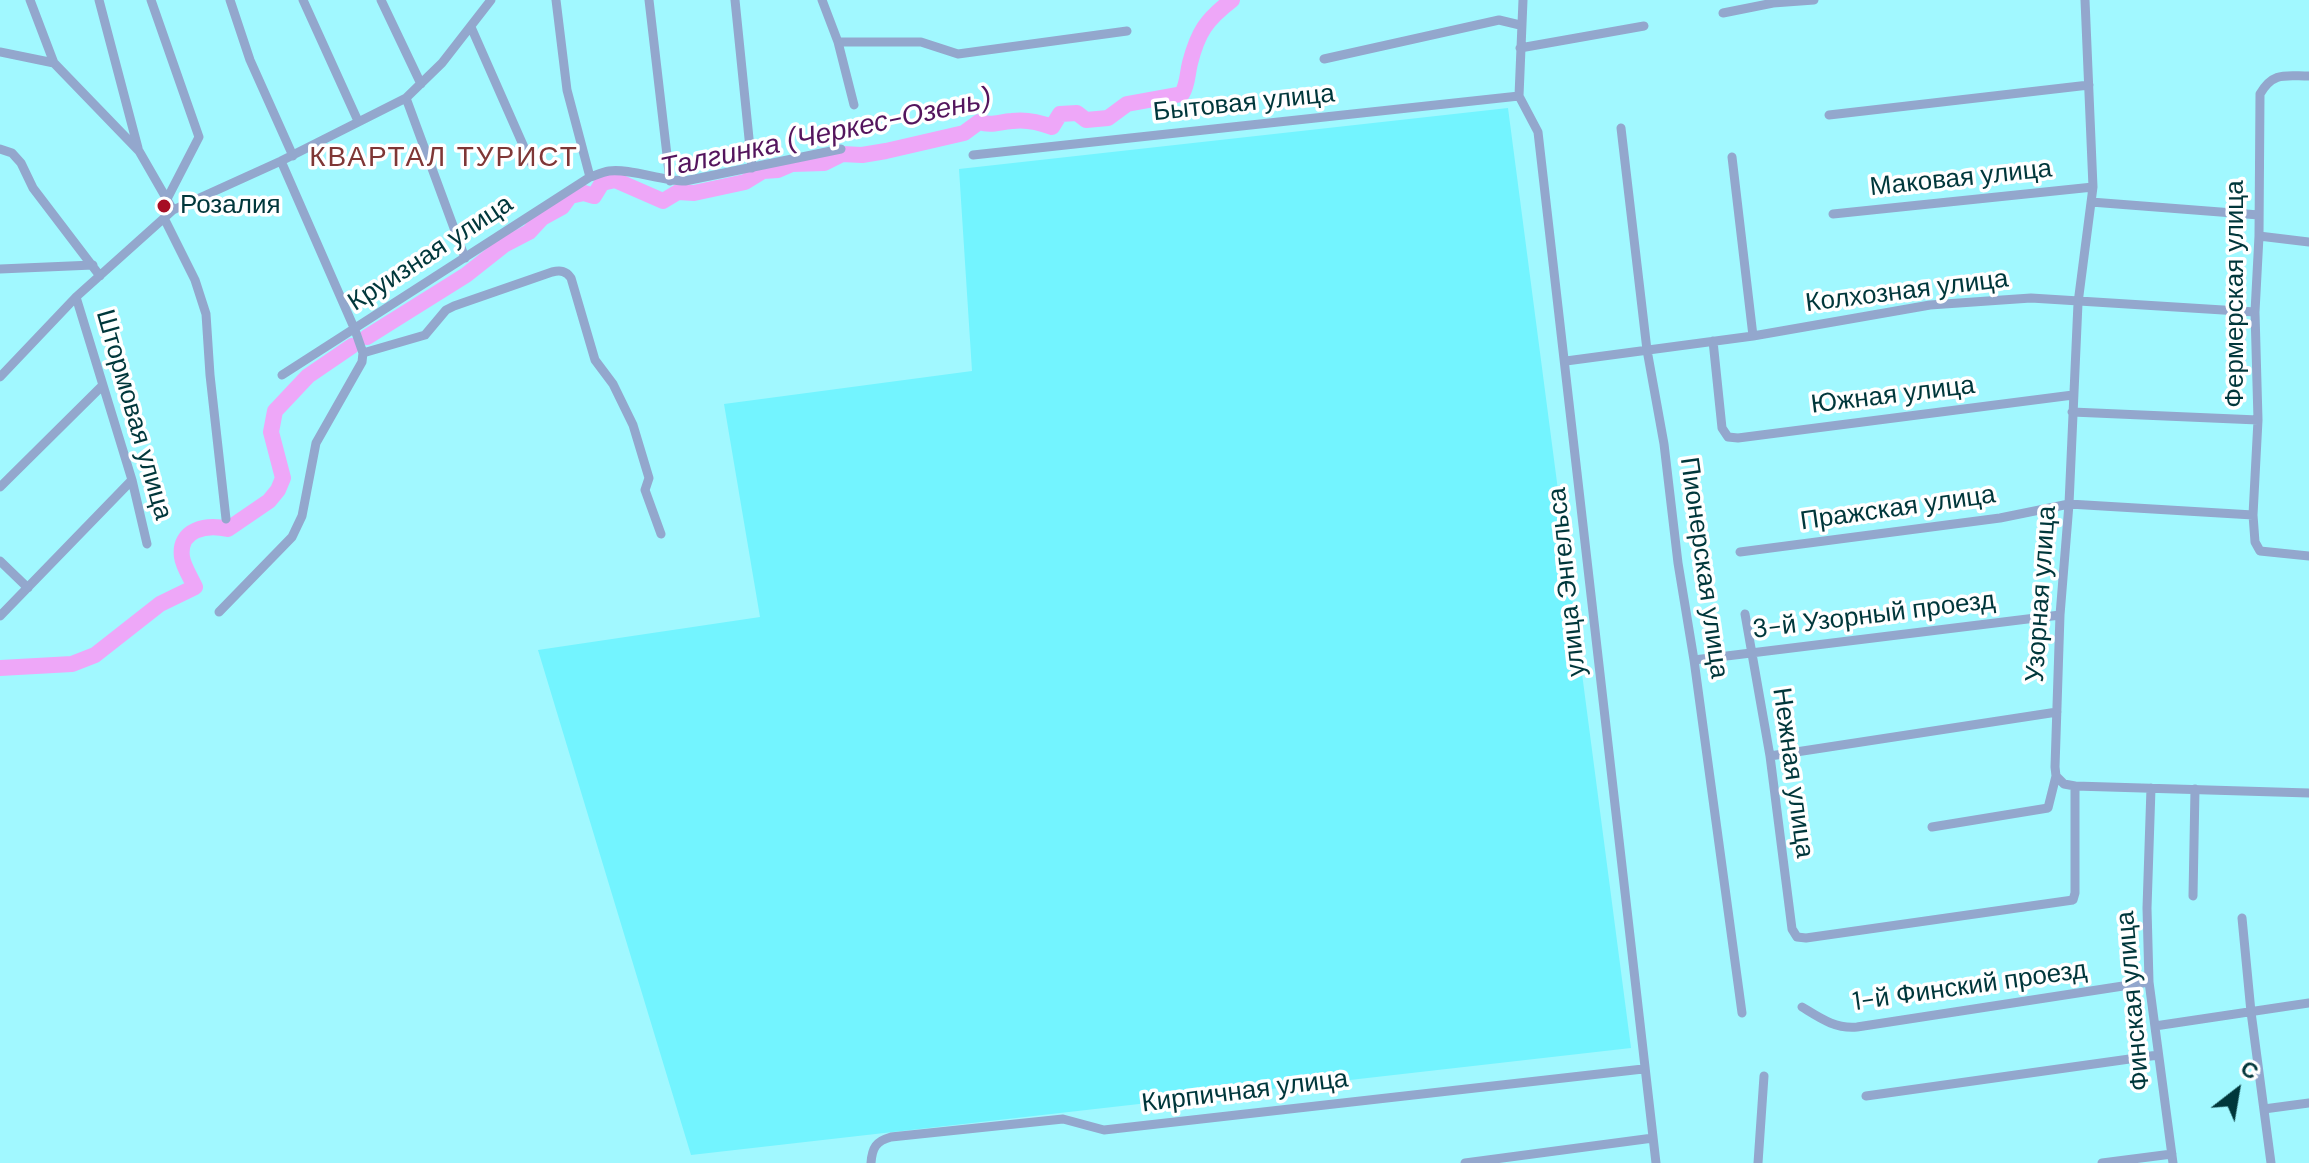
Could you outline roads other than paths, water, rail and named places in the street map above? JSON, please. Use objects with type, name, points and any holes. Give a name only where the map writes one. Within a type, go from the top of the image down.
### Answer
[{"type":"street","points":[[30,0],[54,63],[139,151],[173,210]]},
{"type":"street","points":[[99,0],[139,151]]},
{"type":"street","points":[[151,0],[199,137],[167,199]]},
{"type":"street","points":[[230,0],[250,60],[293,156]]},
{"type":"street","points":[[303,0],[358,121]]},
{"type":"street","points":[[381,0],[421,84]]},
{"type":"street","points":[[0,377],[76,297],[173,210],[293,156],[406,98],[442,63],[491,0]]},
{"type":"street","points":[[556,0],[567,90],[590,177]]},
{"type":"street","points":[[649,0],[670,181]]},
{"type":"street","points":[[735,0],[752,168]]},
{"type":"street","points":[[822,0],[838,42],[854,105]]},
{"type":"street","name":"улица Энгельса","points":[[1523,0],[1519,96],[1538,132],[1656,1163]]},
{"type":"street","points":[[1723,13],[1773,3],[1814,0]]},
{"type":"street","name":"Узорная улица","points":[[2056,776],[2060,615],[2069,504],[2078,303],[2093,187],[2085,0]]},
{"type":"street","points":[[1324,59],[1499,20],[1520,25]]},
{"type":"street","points":[[1520,48],[1644,26]]},
{"type":"street","points":[[471,27],[531,163]]},
{"type":"street","points":[[838,42],[921,42],[958,54],[1127,31]]},
{"type":"street","points":[[0,52],[54,63]]},
{"type":"street","name":"Фермерская улица","points":[[2309,76],[2281,75],[2267,81],[2260,94],[2255,312],[2258,420],[2253,515],[2255,542],[2260,551],[2309,556]]},
{"type":"street","points":[[1829,115],[2089,85]]},
{"type":"street","name":"Бытовая улица","points":[[973,155],[1519,96]]},
{"type":"street","points":[[406,98],[465,258]]},
{"type":"street","name":"Пионерская улица","points":[[1621,128],[1647,350],[1664,444],[1742,1013]]},
{"type":"street","name":"Штормовая улица","points":[[0,149],[12,153],[21,163],[33,188],[100,276]]},
{"type":"street","name":"Круизная улица","points":[[282,375],[590,177],[609,171],[623,171],[685,181],[841,149]]},
{"type":"street","points":[[1732,157],[1753,336]]},
{"type":"street","points":[[219,612],[292,537],[302,516],[316,443],[358,370],[363,353],[281,161]]},
{"type":"street","name":"Маковая улица","points":[[1833,214],[2093,187]]},
{"type":"street","points":[[2091,202],[2259,215]]},
{"type":"street","points":[[164,218],[189,267],[206,314],[226,519]]},
{"type":"street","points":[[2259,236],[2309,242]]},
{"type":"street","points":[[0,269],[93,265]]},
{"type":"street","points":[[363,353],[425,335],[446,310],[454,306],[552,272],[567,272],[595,360],[613,384],[633,425],[649,478],[645,490],[661,534]]},
{"type":"street","name":"Штормовая улица","points":[[76,297],[132,480],[147,544]]},
{"type":"street","name":"Колхозная улица","points":[[1566,361],[1753,336],[1930,305],[2031,298],[2255,312]]},
{"type":"street","name":"Южная улица","points":[[1713,341],[1722,428],[1728,437],[2073,395]]},
{"type":"street","points":[[0,487],[102,386]]},
{"type":"street","points":[[2072,412],[2258,420]]},
{"type":"street","points":[[0,616],[132,480]]},
{"type":"street","name":"Пражская улица","points":[[1740,552],[1970,523],[2069,504],[2253,515]]},
{"type":"street","points":[[0,561],[28,588]]},
{"type":"street","name":"Нежная улица","points":[[1745,614],[1770,756],[1792,929],[1797,937],[2073,900],[2075,786]]},
{"type":"street","name":"3-й Узорный проезд","points":[[1694,660],[2060,615]]},
{"type":"street","points":[[1770,756],[2057,712]]},
{"type":"street","points":[[2056,776],[2064,784],[2075,786],[2309,793]]},
{"type":"street","points":[[1932,827],[2048,808],[2053,799],[2056,776]]},
{"type":"street","name":"Финская улица","points":[[2151,788],[2147,916],[2149,982],[2172,1158]]},
{"type":"street","points":[[2193,896],[2195,789]]},
{"type":"street","points":[[2242,918],[2271,1163]]},
{"type":"street","name":"1-й Финский проезд","points":[[1802,1007],[1830,1024],[1845,1028],[2149,982]]},
{"type":"street","points":[[2155,1026],[2309,1003]]},
{"type":"street","points":[[1866,1096],[2158,1055]]},
{"type":"street","name":"Кирпичная улица","points":[[871,1163],[873,1147],[880,1140],[891,1137],[1063,1119],[1104,1130],[1643,1069]]},
{"type":"street","points":[[1758,1163],[1764,1076]]},
{"type":"street","points":[[2264,1109],[2309,1103]]},
{"type":"street","points":[[1465,1163],[1653,1138]]},
{"type":"street","points":[[2102,1163],[2172,1158]]},
{"type":"waterway","name":"Талгинка (Черкес-Озень)","points":[[367,337],[466,275],[504,245],[529,232],[542,218],[562,207],[570,196],[584,193],[594,196],[602,183],[615,180],[663,201],[678,192],[694,193],[745,182],[763,171],[778,170],[792,164],[824,163],[842,154],[886,151],[964,133],[979,122],[991,124],[1017,120],[1052,127],[1060,114],[1077,113],[1086,120],[1108,118],[1127,104],[1182,94],[1200,35],[1209,21],[1232,0]]},
{"type":"waterway","name":"Талгинка (Черкес-Озень)","points":[[0,668],[72,664],[95,655],[160,604],[195,587],[183,561],[185,540],[203,528],[228,529],[269,501],[283,478],[271,432],[275,411],[308,376],[352,346]]},
{"type":"place","name":"Розалия","points":[[164,206]]},
{"type":"district","name":"КВАРТАЛ ТУРИСТ","points":[[444,159]]}]
